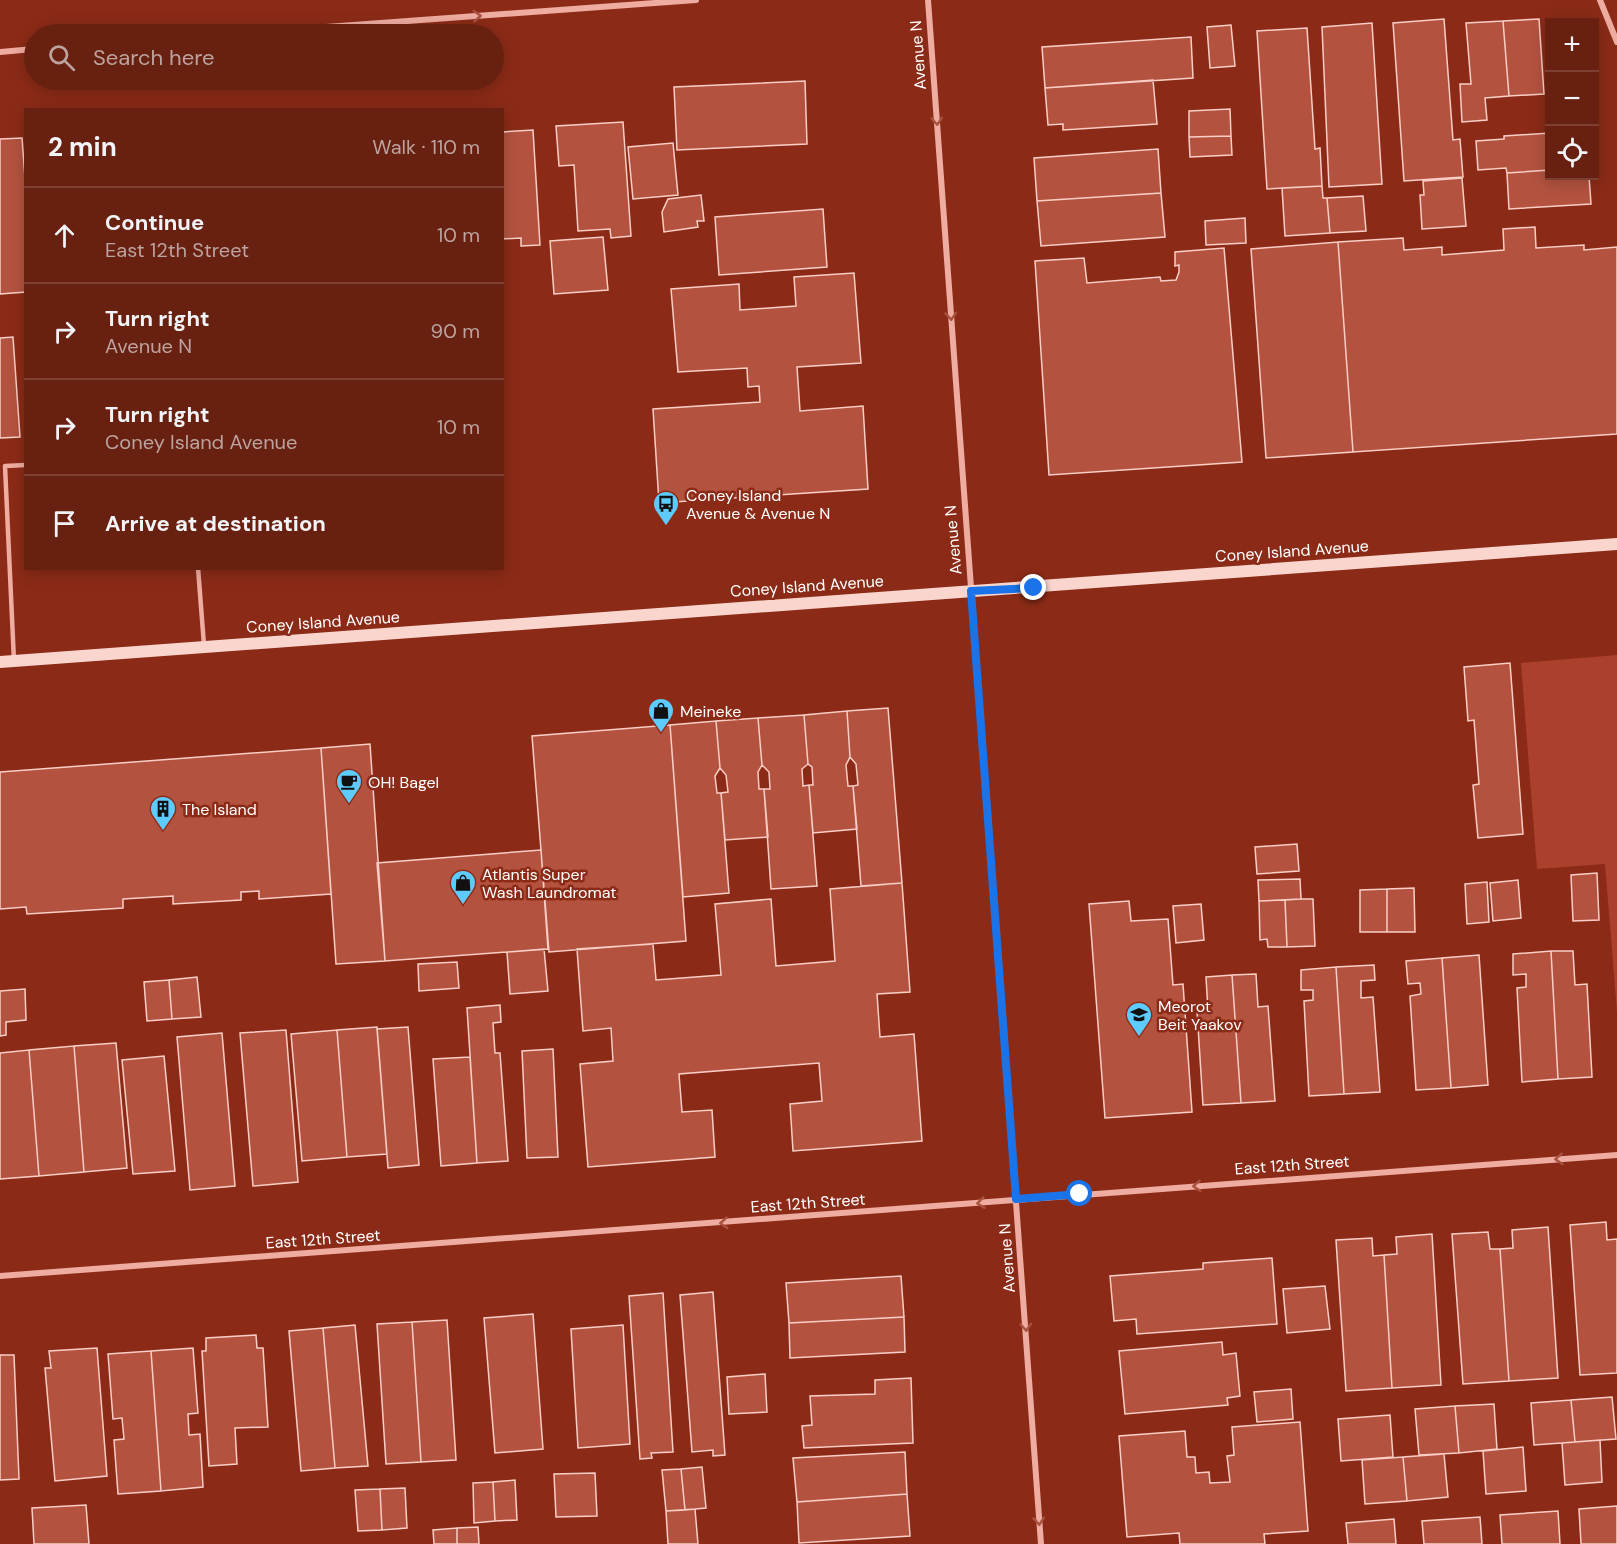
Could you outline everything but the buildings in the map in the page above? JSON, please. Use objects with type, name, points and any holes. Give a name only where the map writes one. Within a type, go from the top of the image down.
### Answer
[{"type":"main road","name":"Coney Island Avenue","points":[[0,662],[1617,544]]},
{"type":"street","points":[[368,24],[696,0]]},
{"type":"street","name":"Avenue N","points":[[928,0],[1041,1544]]},
{"type":"street","points":[[1600,0],[1617,42]]},
{"type":"street","points":[[0,52],[24,50]]},
{"type":"street","name":"East 12th Street","points":[[0,1276],[1617,1155]]},
{"type":"lane","points":[[14,661],[5,466],[24,465]]},
{"type":"lane","points":[[198,570],[204,647]]},
{"type":"shaded area","points":[[1617,655],[1617,1012],[1605,864],[1537,869],[1521,663]]},
{"type":"place","name":"Coney Island Avenue & Avenue N","points":[[666,527]]},
{"type":"place","name":"Meineke","points":[[661,734]]},
{"type":"place","name":"OH! Bagel","points":[[349,805]]},
{"type":"place","name":"The Island","points":[[163,832]]},
{"type":"place","name":"Atlantis Super Wash Laundromat","points":[[463,906]]},
{"type":"place","name":"Meorot Beit Yaakov","points":[[1139,1038]]},
{"type":"route","points":[[1034,588],[971,591],[1016,1199],[1080,1194]]}]
